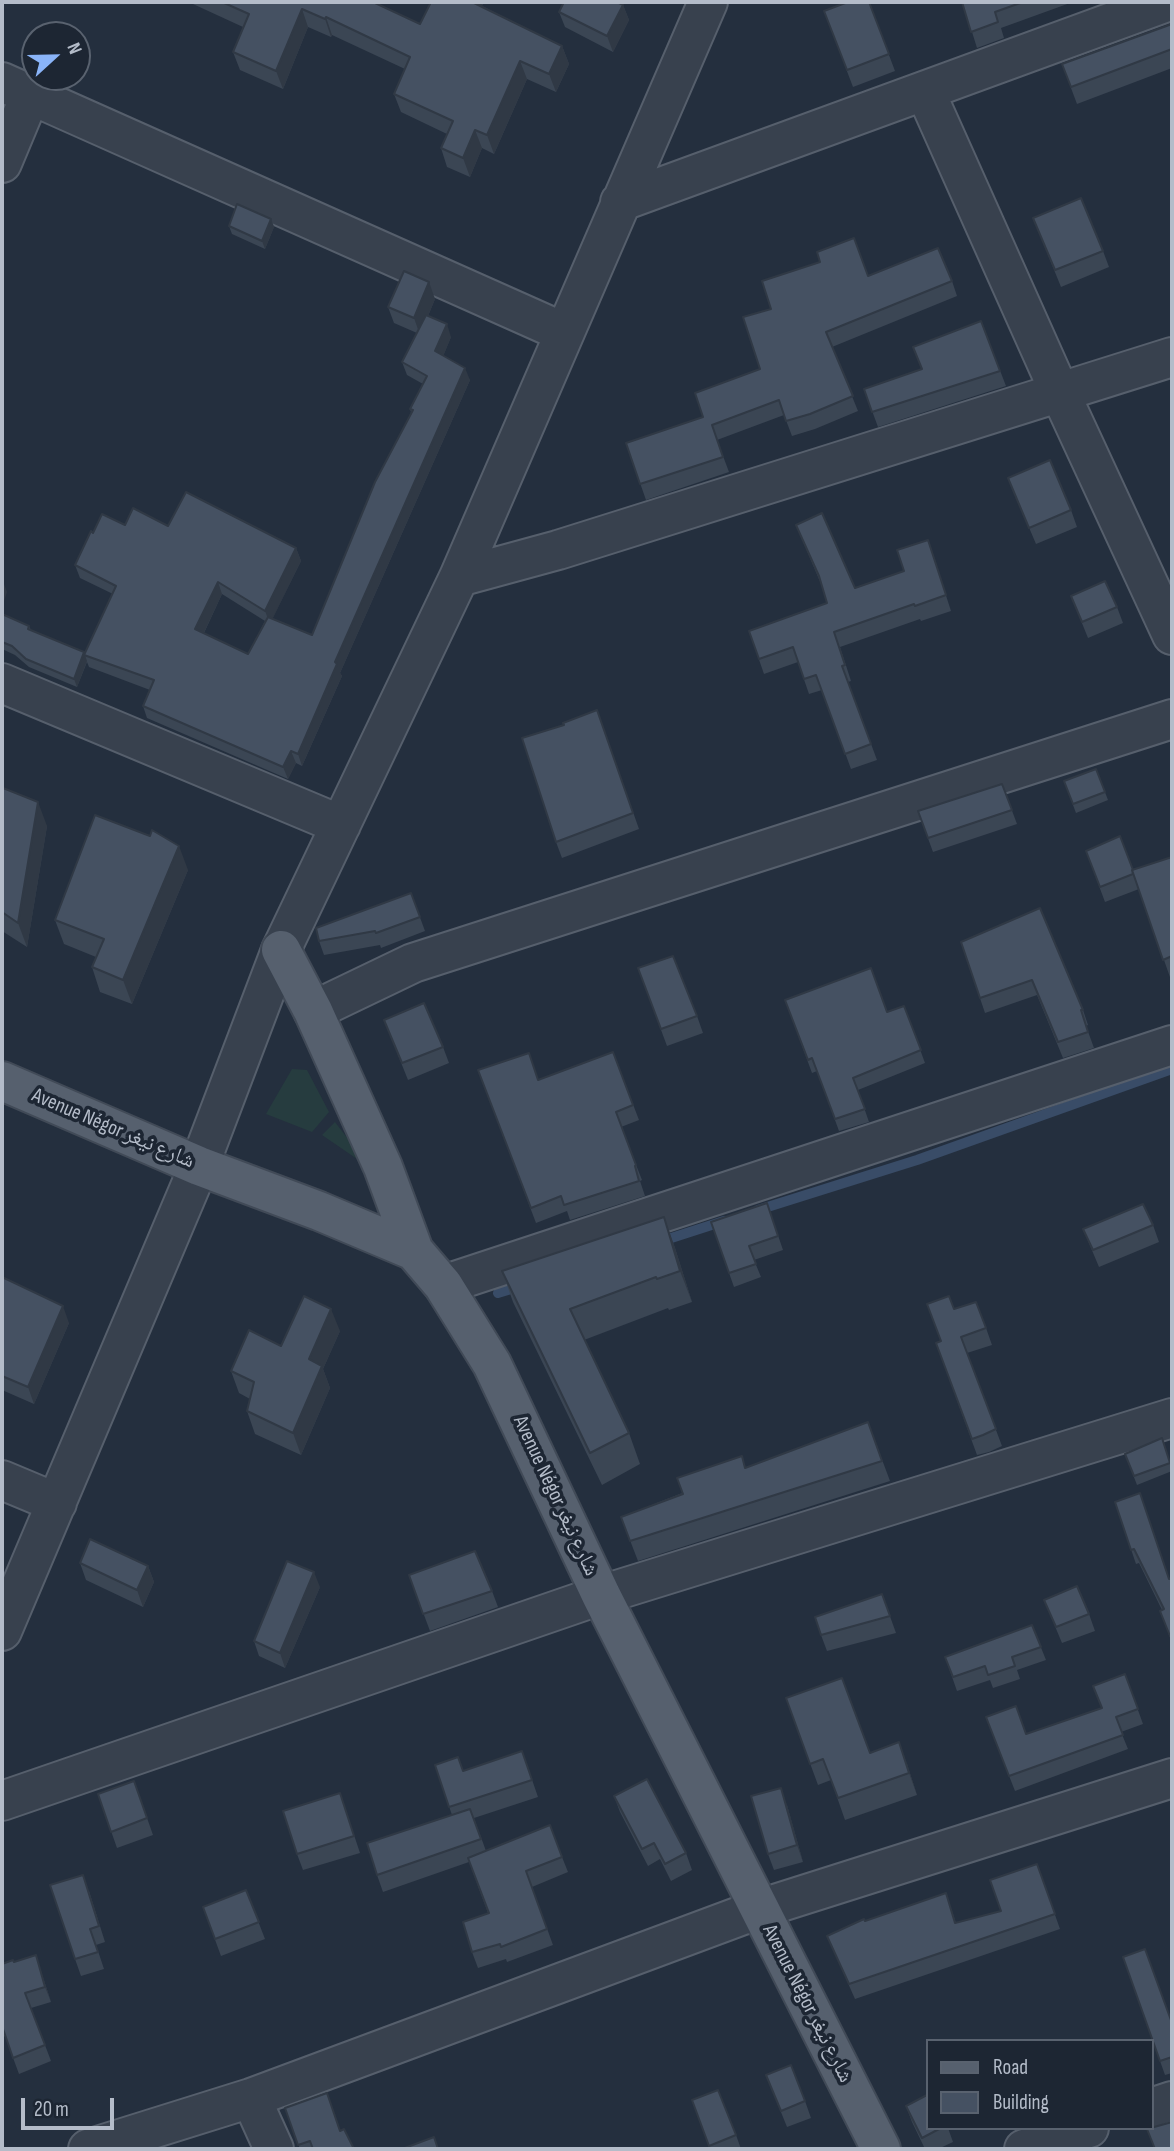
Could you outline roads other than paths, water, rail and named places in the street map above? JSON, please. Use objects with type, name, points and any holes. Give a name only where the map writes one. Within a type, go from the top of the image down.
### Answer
[{"type":"main road","points":[[281,950],[313,1011],[383,1167],[414,1251]]},
{"type":"main road","name":"Avenue Négor شارع نيغر","points":[[2,1081],[199,1166],[319,1211],[414,1251],[443,1285],[492,1363],[601,1595],[880,2149]]},
{"type":"street","points":[[620,202],[1167,2]]},
{"type":"street","points":[[2,1631],[199,1166],[281,950],[459,577],[620,202],[697,5]]},
{"type":"street","points":[[2,163],[16,89],[563,332]]},
{"type":"street","points":[[925,90],[1059,393],[1172,635]]},
{"type":"street","points":[[459,577],[558,550],[1172,357]]},
{"type":"street","points":[[2,682],[341,825]]},
{"type":"street","points":[[313,1011],[413,963],[1172,719]]},
{"type":"street","points":[[443,1285],[1172,1045]]},
{"type":"street","points":[[2,1801],[601,1595],[1172,1418]]},
{"type":"street","points":[[2,1480],[57,1503]]},
{"type":"street","points":[[88,2149],[251,2098],[759,1909],[1172,1778]]},
{"type":"street","points":[[251,2098],[274,2149]]},
{"type":"street","points":[[1153,2107],[1172,2101]]},
{"type":"street","points":[[1024,2149],[1083,2130]]},
{"type":"waterway","points":[[758,1210],[917,1160],[1172,1069]]},
{"type":"waterway","points":[[662,1241],[724,1221]]},
{"type":"waterway","points":[[498,1293],[521,1286]]}]
